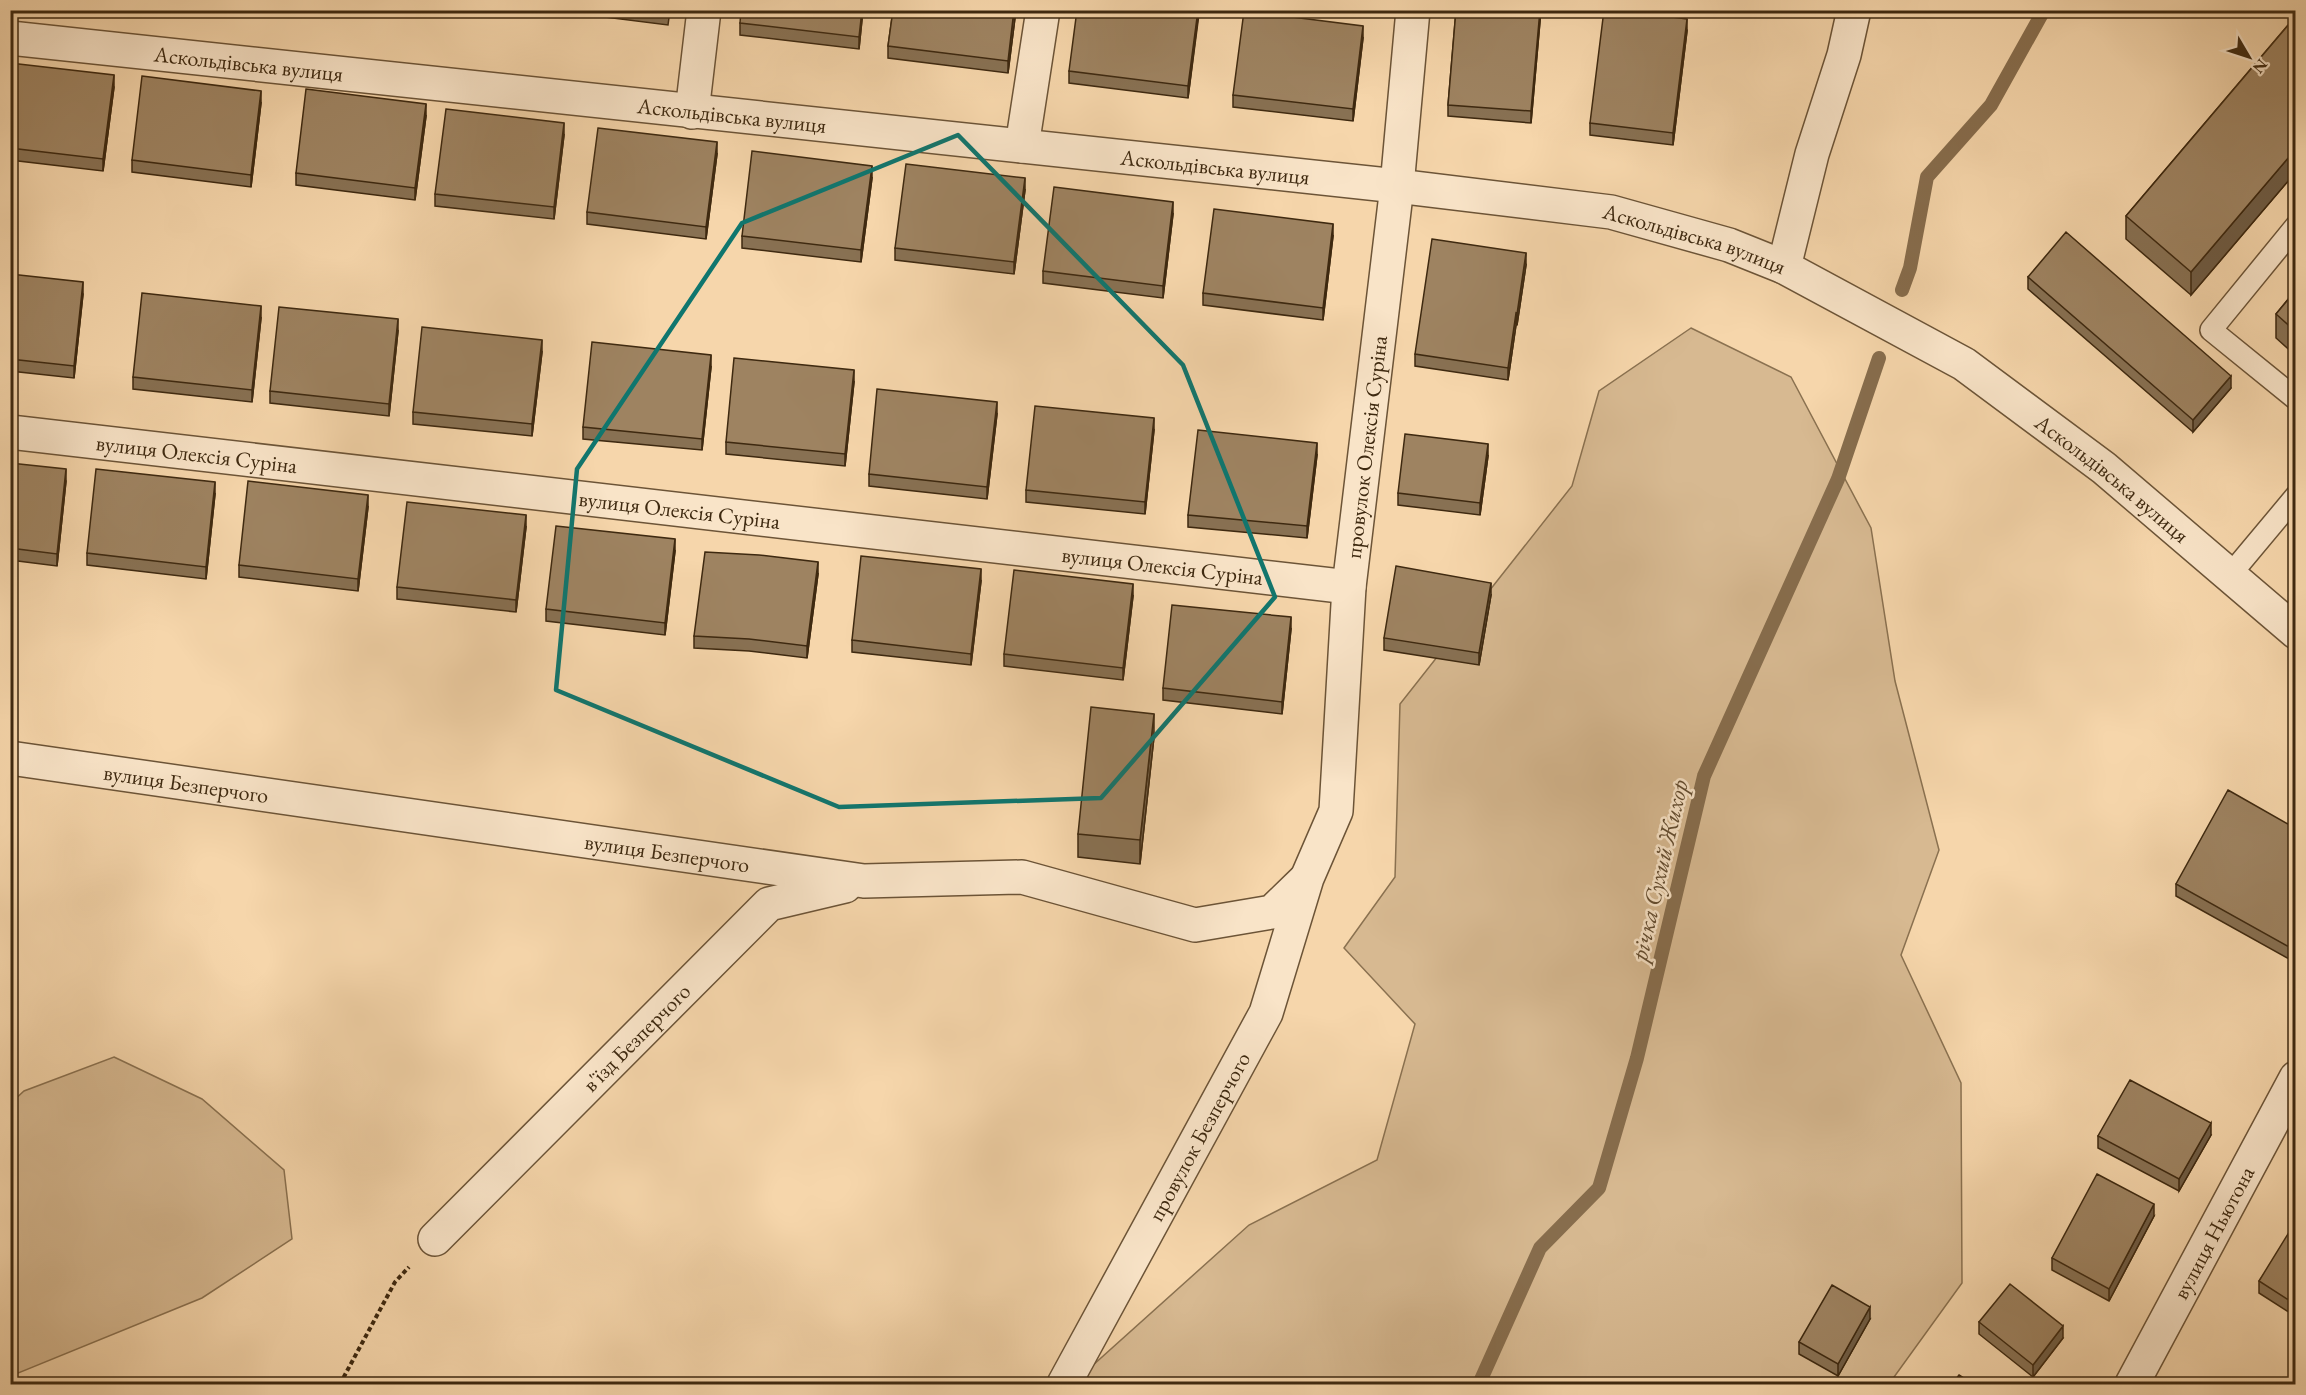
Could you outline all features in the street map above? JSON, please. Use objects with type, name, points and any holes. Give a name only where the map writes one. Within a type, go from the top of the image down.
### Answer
[{"type":"street","points":[[692,112],[704,10]]},
{"type":"street","points":[[1023,146],[1043,10]]},
{"type":"street","name":"провулок Олексія Суріна","points":[[1307,878],[1336,811],[1349,587],[1397,186],[1413,10]]},
{"type":"street","points":[[1784,267],[1812,154],[1844,55],[1854,10]]},
{"type":"street","name":"Аскольдівська вулиця","points":[[10,38],[1397,186],[1611,212],[1729,245],[1784,267],[1964,364],[2104,468],[2295,632]]},
{"type":"street","name":"вулиця Олексія Суріна","points":[[10,432],[1349,587]]},
{"type":"street","name":"вулиця Безперчого","points":[[10,758],[864,881],[1022,877],[1195,925],[1272,912],[1307,878]]},
{"type":"street","name":"провулок Безперчого","points":[[1064,1384],[1266,1013],[1307,878]]},
{"type":"street","name":"в'їзд Безперчого","points":[[435,1239],[769,904],[864,881]]},
{"type":"street","name":"вулиця Ньютона","points":[[2132,1384],[2295,1078]]},
{"type":"lane","points":[[2295,226],[2211,330],[2295,399]]},
{"type":"lane","points":[[2230,575],[2295,495]]},
{"type":"path","points":[[340,1384],[395,1282]]},
{"type":"highlighted area","points":[[958,135],[1183,365],[1275,597],[1101,798],[839,807],[556,690],[577,469],[742,223]]},
{"type":"shaded area","points":[[1691,328],[1791,377],[1871,528],[1895,681],[1939,850],[1901,955],[1961,1083],[1962,1283],[1889,1384],[1072,1384],[1249,1225],[1377,1160],[1415,1024],[1344,948],[1395,877],[1400,704],[1572,486],[1599,391]]},
{"type":"shaded area","points":[[114,1057],[202,1099],[284,1170],[292,1239],[202,1298],[11,1376],[11,1103],[24,1091]]},
{"type":"building","points":[[650,10],[668,10],[668,13]]},
{"type":"building","points":[[741,10],[862,10],[859,37],[740,23]]},
{"type":"building","points":[[893,10],[1014,10],[1008,61],[888,46]]},
{"type":"building","points":[[1077,10],[1198,10],[1188,86],[1069,71]]},
{"type":"building","points":[[1456,10],[1540,10],[1531,111],[1448,105]]},
{"type":"building","points":[[1604,10],[1687,19],[1673,133],[1590,123]]},
{"type":"building","points":[[1244,11],[1363,26],[1353,109],[1233,95]]},
{"type":"building","points":[[2295,17],[2295,150],[2191,272],[2126,216]]},
{"type":"building","points":[[10,63],[114,75],[103,159],[10,148]]},
{"type":"building","points":[[142,76],[261,91],[251,175],[132,160]]},
{"type":"building","points":[[306,89],[426,104],[415,188],[296,173]]},
{"type":"building","points":[[446,109],[564,123],[554,207],[435,194]]},
{"type":"building","points":[[598,128],[717,142],[706,227],[587,212]]},
{"type":"building","points":[[752,151],[872,166],[861,250],[742,236]]},
{"type":"building","points":[[906,164],[1025,178],[1014,262],[895,248]]},
{"type":"building","points":[[1054,187],[1173,202],[1163,286],[1043,271]]},
{"type":"building","points":[[1214,209],[1333,224],[1323,308],[1203,293]]},
{"type":"building","points":[[2066,232],[2231,376],[2193,420],[2028,277]]},
{"type":"building","points":[[1432,239],[1526,253],[1508,368],[1415,354]]},
{"type":"building","points":[[10,274],[83,282],[74,366],[10,359]]},
{"type":"building","points":[[2295,291],[2295,331],[2276,314]]},
{"type":"building","points":[[142,293],[261,306],[252,390],[133,377]]},
{"type":"building","points":[[279,307],[398,319],[389,404],[270,391]]},
{"type":"building","points":[[422,327],[542,340],[532,424],[413,412]]},
{"type":"building","points":[[592,342],[711,355],[702,439],[583,427]]},
{"type":"building","points":[[734,358],[854,370],[845,454],[726,442]]},
{"type":"building","points":[[877,389],[997,402],[987,487],[869,474]]},
{"type":"building","points":[[1035,406],[1154,418],[1145,502],[1026,490]]},
{"type":"building","points":[[1198,430],[1317,443],[1307,526],[1188,515]]},
{"type":"building","points":[[1405,434],[1488,444],[1480,503],[1398,493]]},
{"type":"building","points":[[10,463],[66,469],[57,554],[10,548]]},
{"type":"building","points":[[96,469],[215,482],[206,567],[87,553]]},
{"type":"building","points":[[248,481],[368,495],[358,579],[239,565]]},
{"type":"building","points":[[407,502],[526,515],[516,600],[397,587]]},
{"type":"building","points":[[556,526],[675,539],[665,623],[546,609]]},
{"type":"building","points":[[705,552],[818,562],[807,646],[749,639],[694,636]]},
{"type":"building","points":[[861,556],[981,569],[971,654],[852,640]]},
{"type":"building","points":[[1396,566],[1491,583],[1479,653],[1384,638]]},
{"type":"building","points":[[1014,570],[1133,584],[1123,668],[1004,654]]},
{"type":"building","points":[[1172,605],[1291,617],[1282,702],[1163,688]]},
{"type":"building","points":[[1091,707],[1154,714],[1140,840],[1078,834]]},
{"type":"building","points":[[2228,790],[2295,828],[2295,940],[2291,948],[2176,884]]},
{"type":"building","points":[[2130,1080],[2211,1123],[2179,1179],[2098,1136]]},
{"type":"building","points":[[2097,1174],[2154,1204],[2109,1289],[2052,1258]]},
{"type":"building","points":[[2291,1229],[2295,1232],[2295,1304],[2259,1281]]},
{"type":"building","points":[[2010,1284],[2063,1326],[2033,1365],[1979,1322]]},
{"type":"building","points":[[1832,1285],[1870,1307],[1838,1364],[1799,1342]]},
{"type":"building","points":[[1959,1375],[1973,1384],[1952,1384]]},
{"type":"waterway","name":"річка Сухий Жихор","points":[[1902,290],[1910,268],[1927,177],[1991,105],[2044,10]]},
{"type":"waterway","name":"річка Сухий Жихор","points":[[1479,1384],[1540,1248],[1599,1188],[1637,1058],[1704,776],[1838,479],[1879,358]]}]
